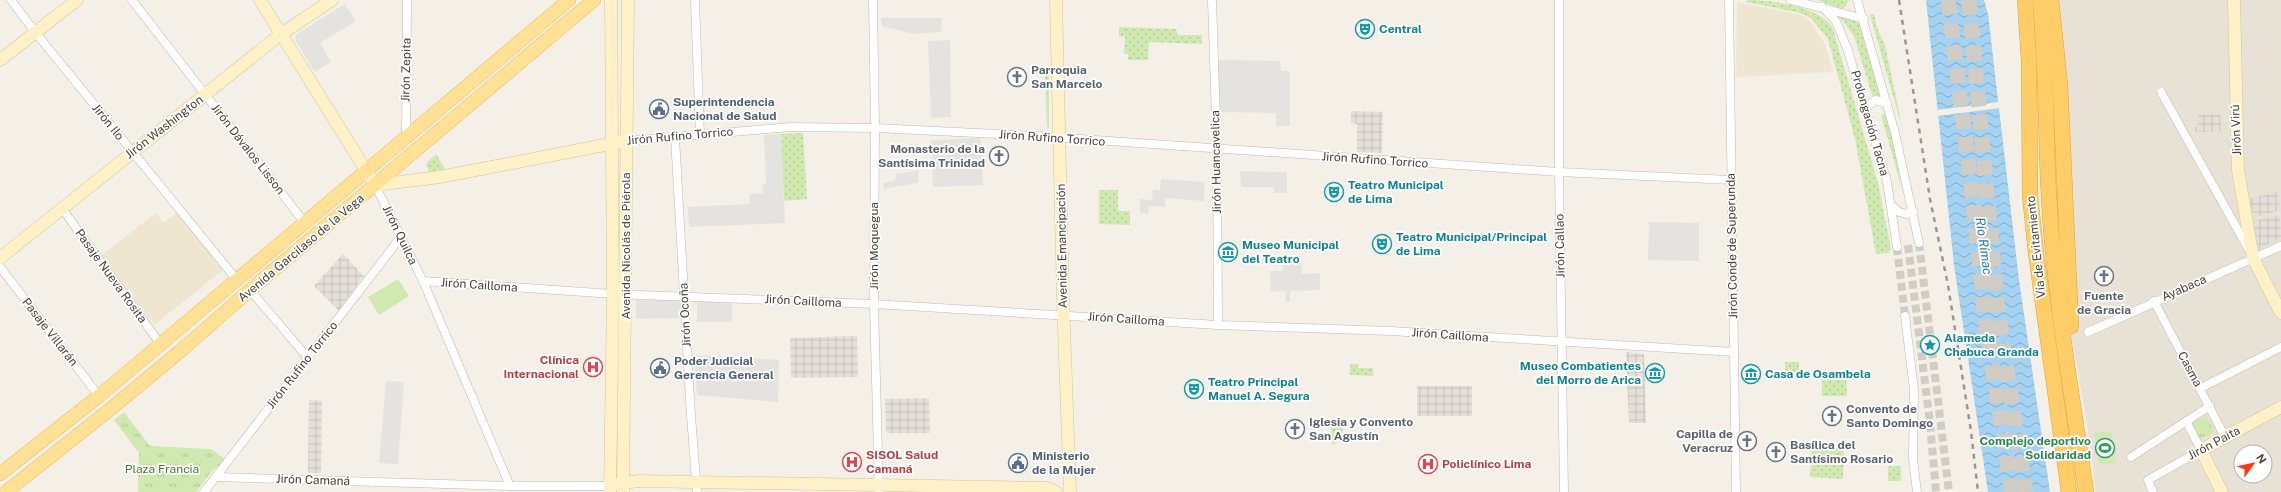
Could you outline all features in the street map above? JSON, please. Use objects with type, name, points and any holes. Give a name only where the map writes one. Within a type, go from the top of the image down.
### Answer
[{"type":"highway","name":"Vía de Evitamiento","points":[[2025,0],[2029,61],[2030,196],[2036,252],[2069,492]]},
{"type":"highway","name":"Vía de Evitamiento","points":[[2040,0],[2049,197],[2060,309],[2086,492]]},
{"type":"highway","points":[[2052,0],[2062,135],[2071,330],[2068,369]]},
{"type":"main road","name":"Avenida Garcilaso de la Vega","points":[[405,135],[558,0]]},
{"type":"main road","name":"Avenida Garcilaso de la Vega","points":[[0,474],[302,219],[569,0]]},
{"type":"main road","name":"Avenida Garcilaso de la Vega","points":[[9,491],[113,408],[250,290],[594,0]]},
{"type":"main road","name":"Avenida Garcilaso de la Vega","points":[[0,464],[97,393]]},
{"type":"street","name":"Jirón Ilo","points":[[11,0],[132,152],[235,276]]},
{"type":"street","points":[[0,60],[77,0]]},
{"type":"street","name":"Jirón Dávalos Lisson","points":[[132,0],[302,219]]},
{"type":"street","name":"Jirón Quilca","points":[[260,0],[376,185],[423,281],[510,486]]},
{"type":"street","name":"Jirón Washington","points":[[0,258],[61,207],[281,34],[332,0]]},
{"type":"street","name":"Jirón Zepita","points":[[405,135],[407,0]]},
{"type":"street","name":"Avenida Nicolás de Piérola","points":[[610,489],[613,294],[611,0]]},
{"type":"street","name":"Avenida Nicolás de Piérola","points":[[623,487],[628,0]]},
{"type":"street","points":[[695,0],[700,134]]},
{"type":"street","name":"Jirón Moquegua","points":[[873,0],[875,128],[874,304],[879,489]]},
{"type":"street","name":"Avenida Emancipación","points":[[1056,0],[1070,492]]},
{"type":"street","name":"Jirón Huancavelica","points":[[1212,0],[1217,149],[1218,325]]},
{"type":"street","name":"Jirón Callao","points":[[1559,0],[1559,172],[1564,492]]},
{"type":"street","name":"Jirón Conde de Superunda","points":[[1729,0],[1736,492]]},
{"type":"street","points":[[1791,0],[1864,19]]},
{"type":"street","name":"Prolongación Tacna","points":[[1858,0],[1887,103],[1913,211],[1919,243]]},
{"type":"street","name":"Jirón Virú","points":[[2234,0],[2237,164],[2253,258]]},
{"type":"street","name":"Prolongación Tacna","points":[[1822,7],[1836,21],[1842,33],[1866,108],[1887,182],[1897,247]]},
{"type":"street","name":"Jirón Virú","points":[[2161,92],[2253,258],[2281,313]]},
{"type":"street","points":[[1866,108],[1875,100],[1881,100],[1887,103]]},
{"type":"street","name":"Jirón Rufino Torrico","points":[[376,185],[440,177],[612,143],[791,127],[875,128],[1060,138],[1559,172],[1731,180]]},
{"type":"street","name":"Jirón Ocoña","points":[[676,138],[684,296],[697,487]]},
{"type":"street","points":[[1891,205],[1899,212],[1906,214],[1913,211]]},
{"type":"street","name":"Pasaje Nueva Rosita","points":[[61,207],[158,341]]},
{"type":"street","name":"Jirón Rufino Torrico","points":[[204,492],[401,237]]},
{"type":"street","name":"Ayabaca","points":[[2088,332],[2154,301],[2281,246]]},
{"type":"street","name":"Pasaje Villarán","points":[[0,267],[97,393]]},
{"type":"street","name":"Jirón Cailloma","points":[[423,281],[613,294],[874,304],[1218,325],[1391,331],[1562,343],[1734,352]]},
{"type":"street","points":[[250,290],[308,358]]},
{"type":"street","name":"Casma","points":[[2154,301],[2201,388],[2225,437]]},
{"type":"street","points":[[1905,316],[1914,390],[1913,459],[1917,492]]},
{"type":"street","points":[[2201,388],[2281,347]]},
{"type":"street","points":[[2131,457],[2210,406]]},
{"type":"street","name":"Jirón Paita","points":[[2153,492],[2148,480],[2281,407]]},
{"type":"street","points":[[2186,421],[2222,492]]},
{"type":"street","name":"Jirón Camaná","points":[[216,477],[610,489],[623,487],[638,481],[697,487],[879,489],[1047,488],[1056,492]]},
{"type":"street","points":[[0,478],[9,491]]},
{"type":"shaded area","points":[[2046,0],[2281,0],[2281,492],[2096,492],[2086,418],[2065,301]]},
{"type":"shaded area","points":[[1737,2],[1801,15],[1810,21],[1825,44],[1833,72],[1736,77]]},
{"type":"shaded area","points":[[345,4],[356,21],[320,43],[331,62],[315,72],[295,40],[297,34]]},
{"type":"shaded area","points":[[881,18],[942,18],[941,32],[914,34],[882,26]]},
{"type":"shaded area","points":[[950,40],[951,117],[931,118],[928,41]]},
{"type":"shaded area","points":[[1218,60],[1280,61],[1281,71],[1290,71],[1290,126],[1276,126],[1276,113],[1218,112]]},
{"type":"shaded area","points":[[1351,111],[1383,112],[1382,153],[1357,152],[1357,124],[1351,123]]},
{"type":"shaded area","points":[[2220,114],[2221,131],[2196,132],[2194,128],[2198,125],[2198,115]]},
{"type":"shaded area","points":[[781,134],[785,223],[689,227],[688,207],[750,204],[749,194],[763,193],[762,184],[766,184],[764,135]]},
{"type":"shaded area","points":[[980,138],[983,185],[933,187],[931,140]]},
{"type":"shaded area","points":[[919,170],[918,183],[884,189],[883,183],[895,180],[896,174]]},
{"type":"shaded area","points":[[1240,171],[1287,172],[1287,193],[1274,193],[1274,187],[1241,187]]},
{"type":"shaded area","points":[[1161,179],[1205,182],[1204,201],[1165,198],[1165,207],[1149,206],[1148,214],[1140,213],[1140,199],[1152,200],[1153,190],[1160,190]]},
{"type":"shaded area","points":[[2277,192],[2281,210],[2254,217],[2249,199]]},
{"type":"shaded area","points":[[177,212],[224,269],[154,325],[100,256],[156,213],[164,223]]},
{"type":"shaded area","points":[[2280,215],[2281,238],[2257,250],[2251,222]]},
{"type":"shaded area","points":[[1649,222],[1699,223],[1699,261],[1648,260]]},
{"type":"shaded area","points":[[343,254],[364,276],[339,311],[314,286]]},
{"type":"shaded area","points":[[1301,258],[1302,274],[1320,273],[1320,290],[1290,291],[1290,302],[1286,302],[1285,291],[1271,292],[1270,271],[1283,271],[1283,259]]},
{"type":"shaded area","points":[[682,299],[683,318],[636,319],[636,300]]},
{"type":"shaded area","points":[[697,302],[732,302],[732,322],[697,322]]},
{"type":"shaded area","points":[[857,336],[858,377],[791,378],[790,338]]},
{"type":"shaded area","points":[[1626,352],[1644,354],[1646,423],[1629,423]]},
{"type":"shaded area","points":[[694,355],[779,360],[778,402],[697,395]]},
{"type":"shaded area","points":[[386,381],[404,382],[398,464],[379,463]]},
{"type":"shaded area","points":[[1417,386],[1472,386],[1472,416],[1417,416]]},
{"type":"shaded area","points":[[929,398],[930,433],[886,433],[885,399]]},
{"type":"shaded area","points":[[309,400],[322,401],[321,473],[308,473]]},
{"type":"green space","points":[[1748,0],[1769,1],[1805,9],[1825,19],[1832,26],[1878,183],[1891,249],[1889,250],[1889,253],[1876,254],[1855,139],[1828,39],[1811,18],[1796,12],[1746,2]]},
{"type":"green space","points":[[1817,0],[1850,0],[1843,9]]},
{"type":"green space","points":[[1874,14],[1877,28],[1885,45],[1903,131],[1870,15]]},
{"type":"green space","points":[[1839,16],[1860,23],[1880,97],[1873,98],[1854,36]]},
{"type":"green space","points":[[1119,27],[1176,29],[1178,35],[1202,35],[1202,44],[1149,42],[1148,60],[1128,60],[1128,54],[1124,53],[1125,37],[1119,37]]},
{"type":"green space","points":[[1045,69],[1049,69],[1049,127],[1047,127]]},
{"type":"green space","points":[[1885,114],[1893,142],[1901,186],[1881,115]]},
{"type":"green space","points":[[803,133],[807,199],[784,201],[781,134]]},
{"type":"green space","points":[[436,154],[445,169],[429,172],[426,164]]},
{"type":"green space","points":[[1099,190],[1118,190],[1118,211],[1130,211],[1130,225],[1099,224]]},
{"type":"green space","points":[[398,279],[409,296],[379,315],[368,297]]},
{"type":"green space","points":[[1785,362],[1799,362],[1799,375],[1785,375]]},
{"type":"green space","points":[[1350,364],[1358,364],[1358,368],[1373,368],[1373,376],[1350,375]]},
{"type":"green space","points":[[1822,373],[1846,374],[1847,396],[1822,396]]},
{"type":"green space","name":"Plaza Francia","points":[[124,412],[150,446],[211,449],[226,460],[212,471],[196,492],[138,492],[139,453],[114,420]]},
{"type":"green space","points":[[2206,416],[2215,432],[2200,439],[2192,423]]},
{"type":"green space","points":[[1331,418],[1342,427],[1343,435],[1332,446]]},
{"type":"green space","name":"Complejo deportivo Solidaridad","points":[[2111,431],[2116,463],[2099,465],[2094,433]]},
{"type":"green space","points":[[1812,444],[1844,445],[1843,479],[1810,477]]},
{"type":"green space","points":[[1888,466],[1901,466],[1901,481],[1888,481]]},
{"type":"water","name":"Río Rímac","points":[[1926,0],[1984,0],[1988,14],[2019,280],[2050,492],[1988,492],[1954,265]]},
{"type":"pier","points":[[1999,102],[2000,108],[1937,116],[1936,110]]},
{"type":"tunnel","points":[[1948,0],[1974,209],[1985,318],[2012,492]]},
{"type":"tunnel","points":[[1969,0],[1998,311],[2026,492]]},
{"type":"tunnel","points":[[1919,243],[1949,492]]},
{"type":"tunnel","points":[[1908,245],[1930,423],[1936,492]]},
{"type":"tunnel","points":[[1897,247],[1905,316]]},
{"type":"railway","points":[[1899,0],[1930,199],[1948,285],[1971,431],[1978,492]]},
{"type":"place","name":"Central","points":[[1365,29]]},
{"type":"place","name":"Parroquia San Marcelo","points":[[1017,77]]},
{"type":"place","name":"Superintendencia Nacional de Salud","points":[[659,109]]},
{"type":"place","name":"Monasterio de la Santísima Trinidad","points":[[999,156]]},
{"type":"place","name":"Teatro Municipal de Lima","points":[[1334,192]]},
{"type":"place","name":"Teatro Municipal/Principal de Lima","points":[[1382,244]]},
{"type":"place","name":"Museo Municipal del Teatro","points":[[1228,252]]},
{"type":"place","name":"Fuente de Gracia","points":[[2104,276]]},
{"type":"place","name":"Alameda Chabuca Granda","points":[[1930,345]]},
{"type":"place","name":"Clínica Internacional","points":[[593,367]]},
{"type":"place","name":"Poder Judicial Gerencia General","points":[[660,368]]},
{"type":"place","name":"Museo Combatientes del Morro de Arica","points":[[1655,373]]},
{"type":"place","name":"Casa de Osambela","points":[[1751,374]]},
{"type":"place","name":"Teatro Principal Manuel A. Segura","points":[[1194,389]]},
{"type":"place","name":"Convento de Santo Domingo","points":[[1832,416]]},
{"type":"place","name":"Iglesia y Convento San Agustín","points":[[1295,429]]},
{"type":"place","name":"Capilla de Veracruz","points":[[1747,441]]},
{"type":"place","name":"Complejo deportivo Solidaridad","points":[[2105,448]]},
{"type":"place","name":"Basílica del Santísimo Rosario","points":[[1776,452]]},
{"type":"place","name":"SISOL Salud Camaná","points":[[852,462]]},
{"type":"place","name":"Ministerio de la Mujer","points":[[1018,463]]},
{"type":"place","name":"Policlínico Lima","points":[[1428,464]]}]
